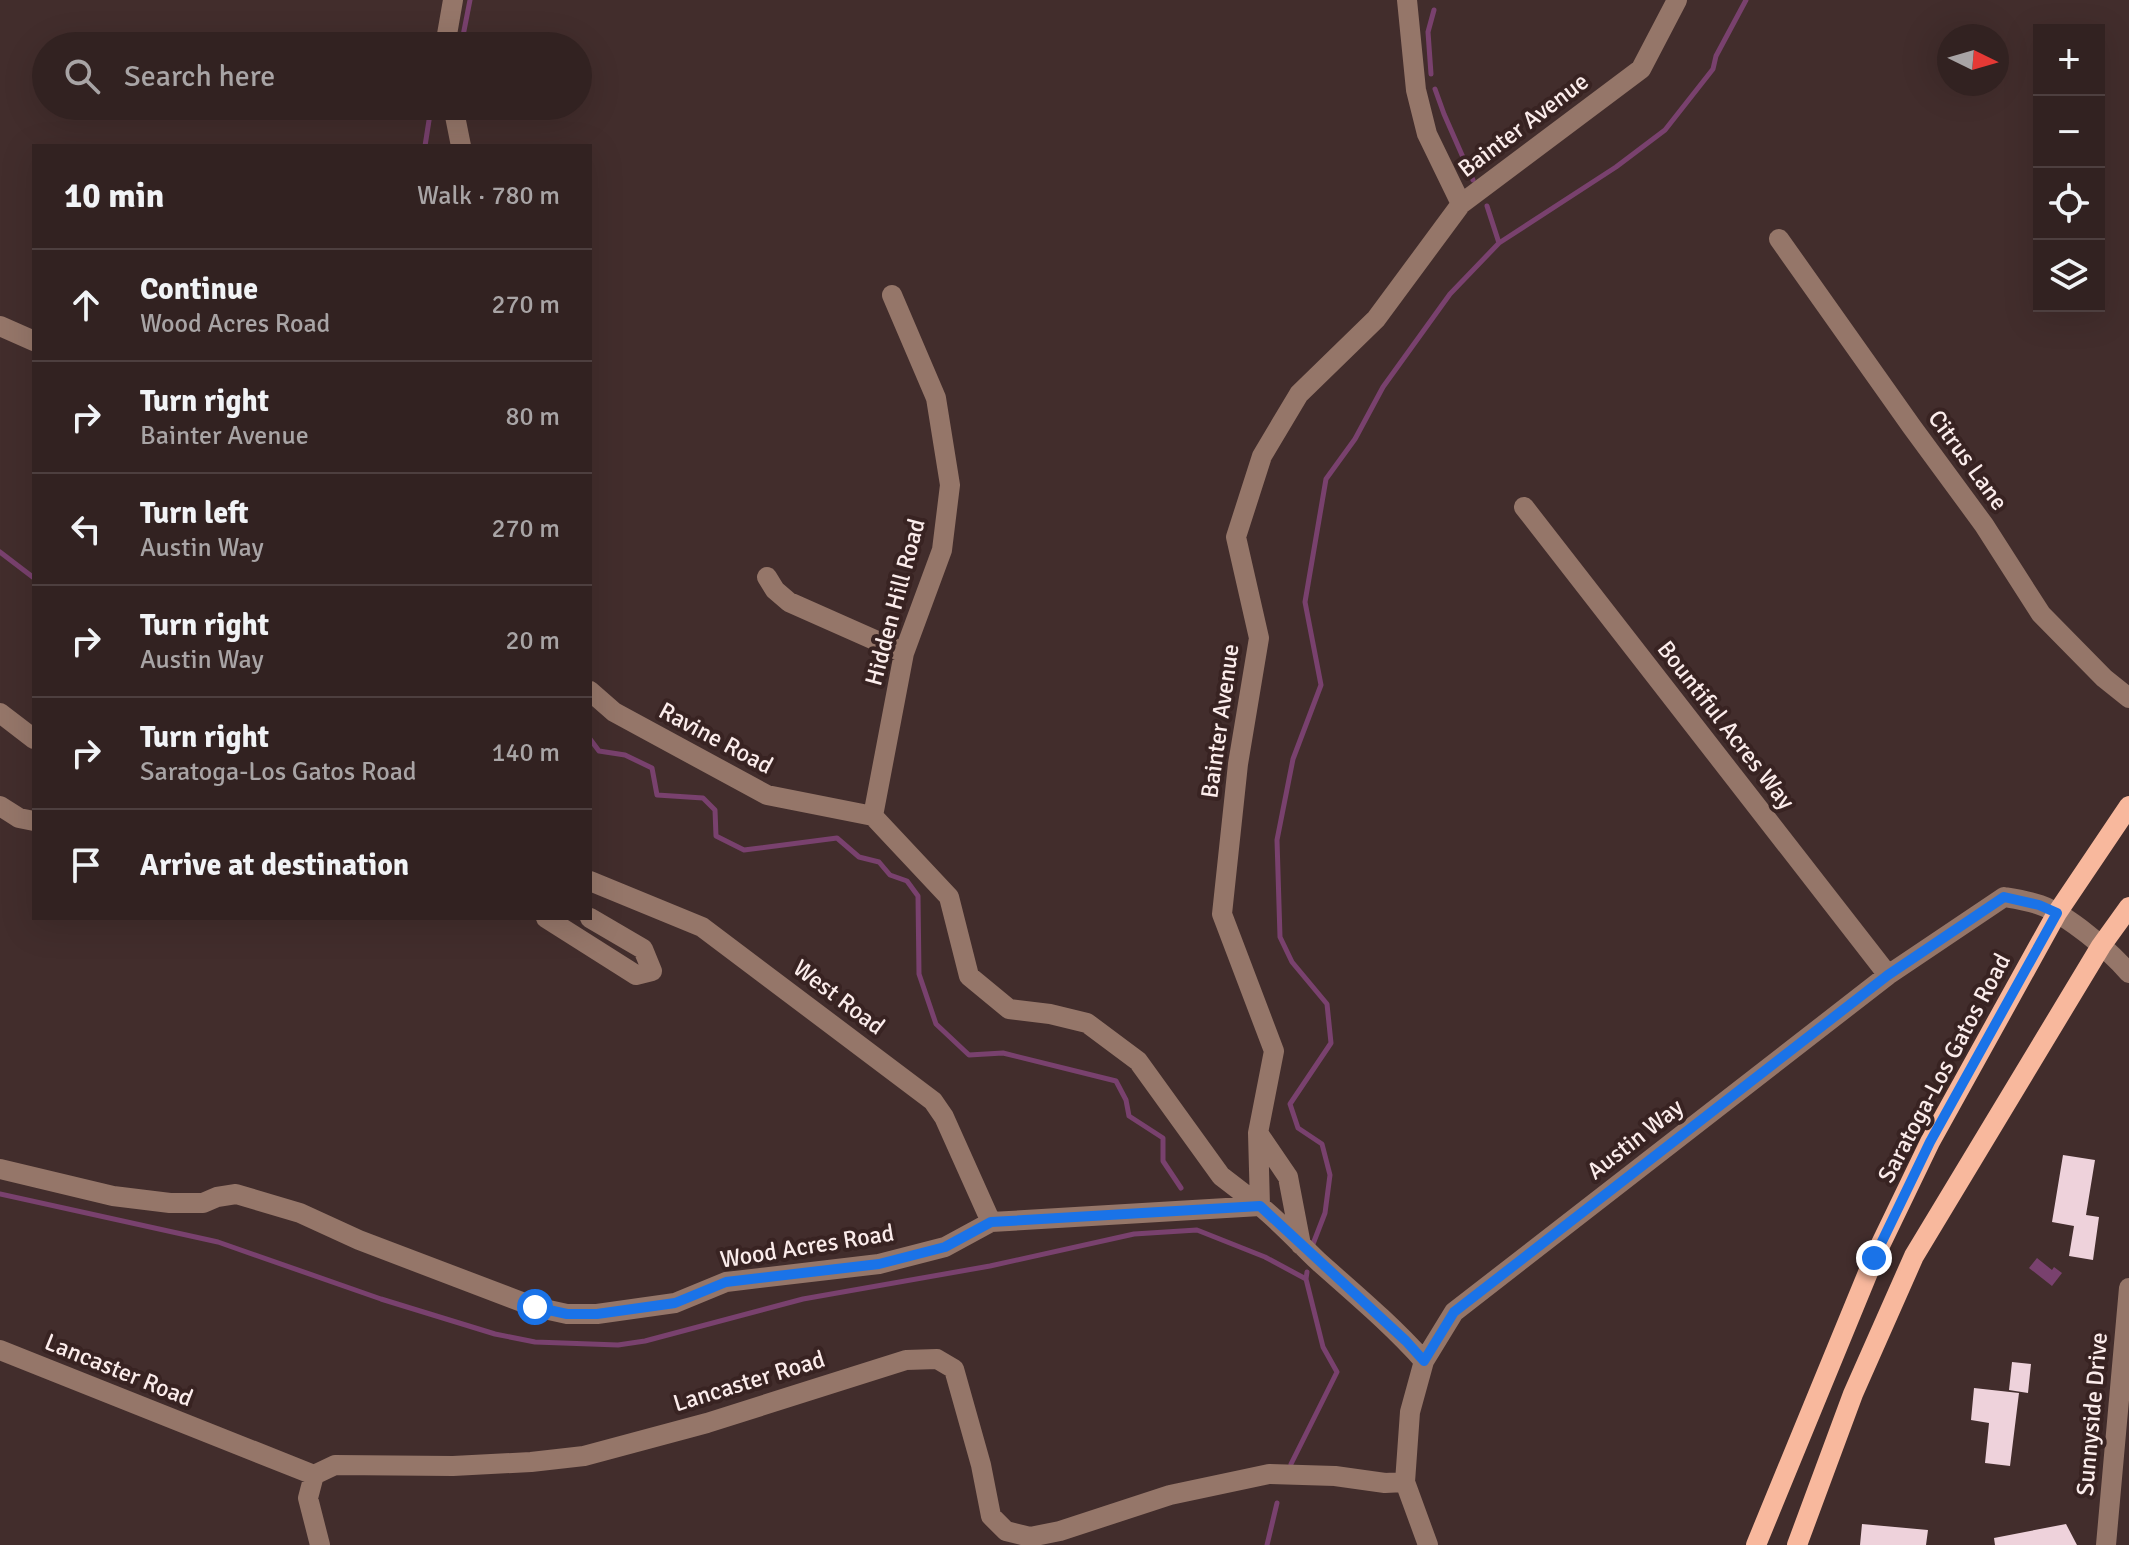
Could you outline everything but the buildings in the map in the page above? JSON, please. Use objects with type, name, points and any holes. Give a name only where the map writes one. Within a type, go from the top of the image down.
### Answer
[{"type":"main road","name":"Saratoga-Los Gatos Road","points":[[1756,1545],[1874,1258],[1930,1142],[2057,913],[2129,806]]},
{"type":"main road","points":[[1797,1545],[1853,1394],[1914,1256],[2101,946],[2129,907]]},
{"type":"street","points":[[447,32],[453,0]]},
{"type":"street","points":[[1407,0],[1416,90],[1423,120],[1461,204]]},
{"type":"street","name":"Bainter Avenue","points":[[1260,1206],[1258,1133],[1274,1051],[1222,914],[1238,764],[1259,638],[1236,537],[1262,456],[1299,394],[1376,319],[1461,204],[1641,69],[1677,0]]},
{"type":"street","points":[[456,120],[461,144]]},
{"type":"street","name":"Citrus Lane","points":[[1779,239],[1984,525],[2041,614],[2104,678],[2129,698]]},
{"type":"street","name":"Hidden Hill Road","points":[[873,816],[904,653],[942,550],[950,485],[936,398],[895,304]]},
{"type":"street","points":[[0,326],[32,340]]},
{"type":"street","name":"Bountiful Acres Way","points":[[1524,507],[1888,975]]},
{"type":"street","points":[[767,577],[775,590],[789,602],[904,653]]},
{"type":"street","name":"Ravine Road","points":[[592,693],[614,712],[767,795],[873,816]]},
{"type":"street","points":[[0,713],[32,737]]},
{"type":"street","points":[[0,806],[19,818],[32,821]]},
{"type":"street","points":[[873,816],[949,897],[969,976],[1009,1009],[1087,1023],[1138,1061],[1221,1176],[1276,1219],[1424,1361]]},
{"type":"street","name":"West Road","points":[[592,882],[702,927],[933,1101],[944,1117],[991,1222]]},
{"type":"street","name":"Austin Way","points":[[1428,1545],[1405,1482],[1410,1412],[1424,1361],[1454,1312],[1888,975],[2004,897],[2039,905],[2057,913]]},
{"type":"street","points":[[2057,913],[2114,955],[2129,973]]},
{"type":"street","points":[[549,920],[636,975],[652,971],[643,949],[592,919]]},
{"type":"street","points":[[1258,1133],[1288,1177],[1301,1245]]},
{"type":"street","name":"Wood Acres Road","points":[[0,1169],[113,1196],[156,1201],[203,1203],[236,1194],[300,1213],[359,1240],[535,1307],[567,1314],[597,1314],[675,1303],[726,1282],[879,1264],[945,1247],[991,1222],[1260,1206]]},
{"type":"street","name":"Sunnyside Drive","points":[[2106,1545],[2129,1288]]},
{"type":"street","name":"Lancaster Road","points":[[0,1350],[314,1475],[335,1465],[453,1466],[584,1456],[707,1423],[906,1360],[937,1359],[954,1369],[981,1465],[991,1516],[1006,1531],[1021,1535],[1030,1537],[1060,1531],[1170,1495],[1269,1474],[1405,1482]]},
{"type":"street","points":[[314,1475],[308,1498],[320,1545]]},
{"type":"shaded area","points":[[2037,1258],[2052,1270],[2054,1267],[2062,1273],[2052,1286],[2029,1268]]},
{"type":"waterway","points":[[464,32],[470,0]]},
{"type":"waterway","points":[[1313,1244],[1325,1213],[1330,1175],[1322,1144],[1298,1128],[1290,1104],[1331,1043],[1327,1004],[1292,962],[1280,937],[1277,840],[1293,759],[1321,685],[1305,602],[1326,479],[1355,439],[1383,387],[1450,294],[1499,243],[1616,167],[1665,130],[1713,69],[1716,56],[1746,0]]},
{"type":"waterway","points":[[1431,74],[1428,32],[1434,10]]},
{"type":"waterway","points":[[1435,89],[1473,180]]},
{"type":"waterway","points":[[425,144],[429,120]]},
{"type":"waterway","points":[[1487,206],[1499,243]]},
{"type":"waterway","points":[[0,552],[32,576]]},
{"type":"waterway","points":[[592,742],[599,751],[625,755],[652,768],[657,795],[703,798],[715,810],[716,836],[744,850],[837,838],[859,857],[879,862],[890,875],[907,881],[918,896],[919,974],[936,1024],[969,1055],[1003,1053],[1116,1081],[1126,1100],[1129,1116],[1163,1138],[1163,1161],[1181,1188]]},
{"type":"waterway","points":[[0,1194],[218,1242],[381,1299],[495,1334],[535,1342],[618,1345],[645,1341],[803,1299],[990,1266],[1134,1234],[1197,1230],[1265,1257],[1306,1279]]},
{"type":"waterway","points":[[1291,1464],[1337,1372],[1323,1347],[1306,1279],[1307,1272]]},
{"type":"waterway","points":[[1267,1545],[1277,1503]]},
{"type":"route","points":[[535,1307],[567,1314],[597,1314],[675,1303],[726,1282],[879,1264],[945,1247],[991,1222],[1260,1206],[1424,1361],[1454,1312],[1888,975],[2004,897],[2039,905],[2057,913],[1930,1142],[1874,1258]]}]
